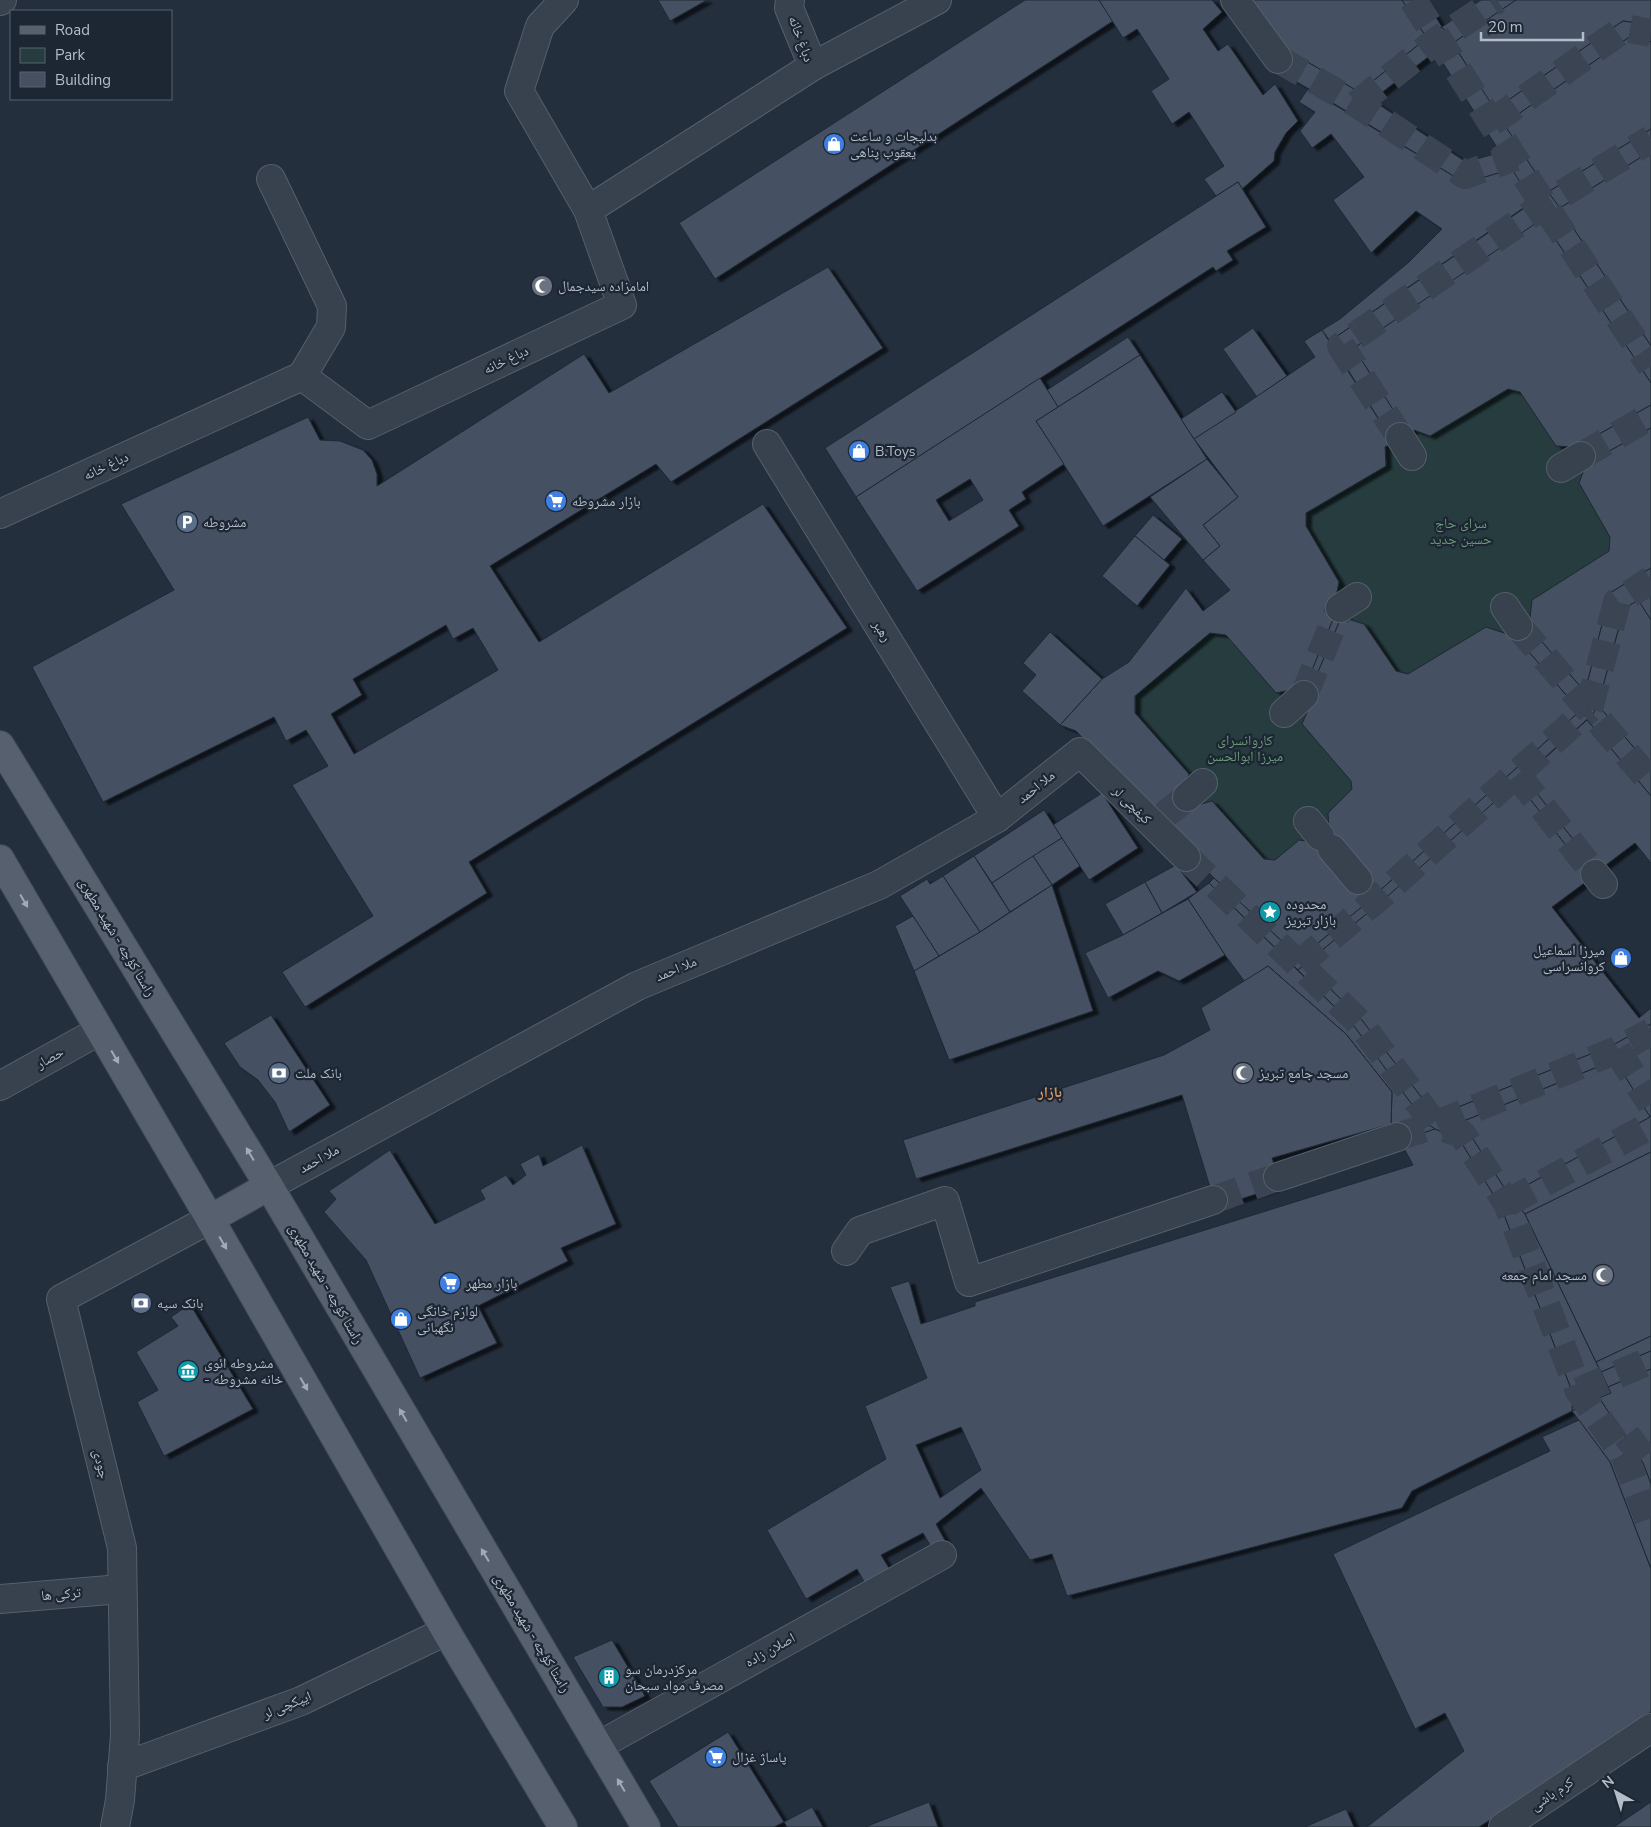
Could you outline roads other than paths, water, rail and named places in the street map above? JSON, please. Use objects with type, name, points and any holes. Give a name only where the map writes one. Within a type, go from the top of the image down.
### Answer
[{"type":"main road","name":"راستا کؤچه - شهید مطهری","points":[[0,745],[270,1186],[646,1827]]},
{"type":"main road","points":[[0,859],[210,1219],[446,1631],[563,1827]]},
{"type":"main road","points":[[210,1219],[270,1186]]},
{"type":"street","points":[[564,0],[540,26],[519,92],[588,210]]},
{"type":"street","name":"دباغ خانه","points":[[0,514],[302,376],[368,425],[622,305],[588,210],[813,66],[790,8],[790,0]]},
{"type":"street","points":[[813,66],[937,0]]},
{"type":"street","points":[[1235,0],[1278,59]]},
{"type":"street","points":[[271,179],[332,306],[331,327],[302,376]]},
{"type":"street","name":"رهبر","points":[[767,444],[997,818]]},
{"type":"street","points":[[1284,713],[1304,695]]},
{"type":"street","name":"ملا احمد","points":[[270,1186],[637,986],[879,885],[997,818],[1080,752]]},
{"type":"street","name":"کیفچی لر","points":[[1080,752],[1156,822],[1186,857]]},
{"type":"street","points":[[1320,835],[1358,880]]},
{"type":"street","name":"حصار","points":[[0,1086],[99,1031]]},
{"type":"street","points":[[1278,1177],[1397,1137]]},
{"type":"street","points":[[846,1251],[860,1231],[945,1201],[969,1282],[1213,1200]]},
{"type":"street","name":"جودی","points":[[116,1827],[125,1736],[121,1589],[122,1548],[61,1299],[210,1219]]},
{"type":"street","name":"اصلان زاده","points":[[598,1746],[942,1554]]},
{"type":"street","name":"ترکی ها","points":[[0,1599],[121,1589]]},
{"type":"street","name":"ایپکچی لر","points":[[122,1768],[301,1701],[446,1631]]},
{"type":"street","name":"کرم باشی","points":[[1503,1827],[1651,1728]]},
{"type":"tunnel","points":[[1413,0],[1544,205],[1651,366]]},
{"type":"tunnel","points":[[1357,104],[1432,44],[1497,0]]},
{"type":"tunnel","points":[[1492,122],[1625,28],[1651,33]]},
{"type":"tunnel","points":[[1278,59],[1357,104],[1465,175],[1515,157]]},
{"type":"tunnel","points":[[1400,437],[1341,346],[1544,205],[1651,139]]},
{"type":"tunnel","points":[[1581,456],[1651,416]]},
{"type":"tunnel","points":[[1589,709],[1617,602],[1651,580]]},
{"type":"tunnel","points":[[1304,695],[1340,608]]},
{"type":"tunnel","points":[[1518,626],[1651,782]]},
{"type":"tunnel","points":[[1299,964],[1378,898],[1589,709]]},
{"type":"tunnel","points":[[1517,775],[1595,874]]},
{"type":"tunnel","points":[[1160,819],[1187,797]]},
{"type":"tunnel","points":[[1186,857],[1359,1022],[1435,1125],[1462,1134],[1507,1203],[1579,1391],[1624,1455],[1651,1526]]},
{"type":"tunnel","points":[[1397,1137],[1435,1125],[1617,1050],[1651,1032]]},
{"type":"tunnel","points":[[1617,1050],[1651,1104]]},
{"type":"tunnel","points":[[1507,1203],[1651,1125]]},
{"type":"tunnel","points":[[1213,1200],[1278,1177]]},
{"type":"tunnel","points":[[1579,1391],[1651,1360]]},
{"type":"tunnel","points":[[1624,1455],[1651,1434]]},
{"type":"place","name":"بدلیجات و ساعت یعقوب پناهی","points":[[834,144]]},
{"type":"place","name":"امامزاده سیدجمال","points":[[542,286]]},
{"type":"place","name":"B.Toys","points":[[859,451]]},
{"type":"place","name":"بازار مشروطه","points":[[556,501]]},
{"type":"place","name":"مشروطه","points":[[187,522]]},
{"type":"place","name":"محدوده بازار تبریز","points":[[1270,912]]},
{"type":"place","name":"میرزا اسماعیل کروانسراسی","points":[[1621,958]]},
{"type":"place","name":"بانک ملت","points":[[279,1073]]},
{"type":"place","name":"مسجد جامع تبریز","points":[[1243,1073]]},
{"type":"place","name":"مسجد امام جمعه","points":[[1603,1275]]},
{"type":"place","name":"بازار مطهر","points":[[450,1283]]},
{"type":"place","name":"بانک سپه","points":[[141,1303]]},
{"type":"place","name":"لوازم خانگی نگهبانی","points":[[401,1319]]},
{"type":"place","name":"مشروطه ائوی - خانه مشروطه","points":[[188,1371]]},
{"type":"place","name":"مرکزدرمان سو مصرف مواد سبحان","points":[[609,1677]]},
{"type":"place","name":"پاساژ غزال","points":[[716,1757]]},
{"type":"district","name":"بازار","points":[[1050,1092]]},
{"type":"park label","name":"سرای حاج حسین جدید","points":[[1461,532]]},
{"type":"park label","name":"کاروانسرای میرزا ابوالحسن","points":[[1245,748]]}]
